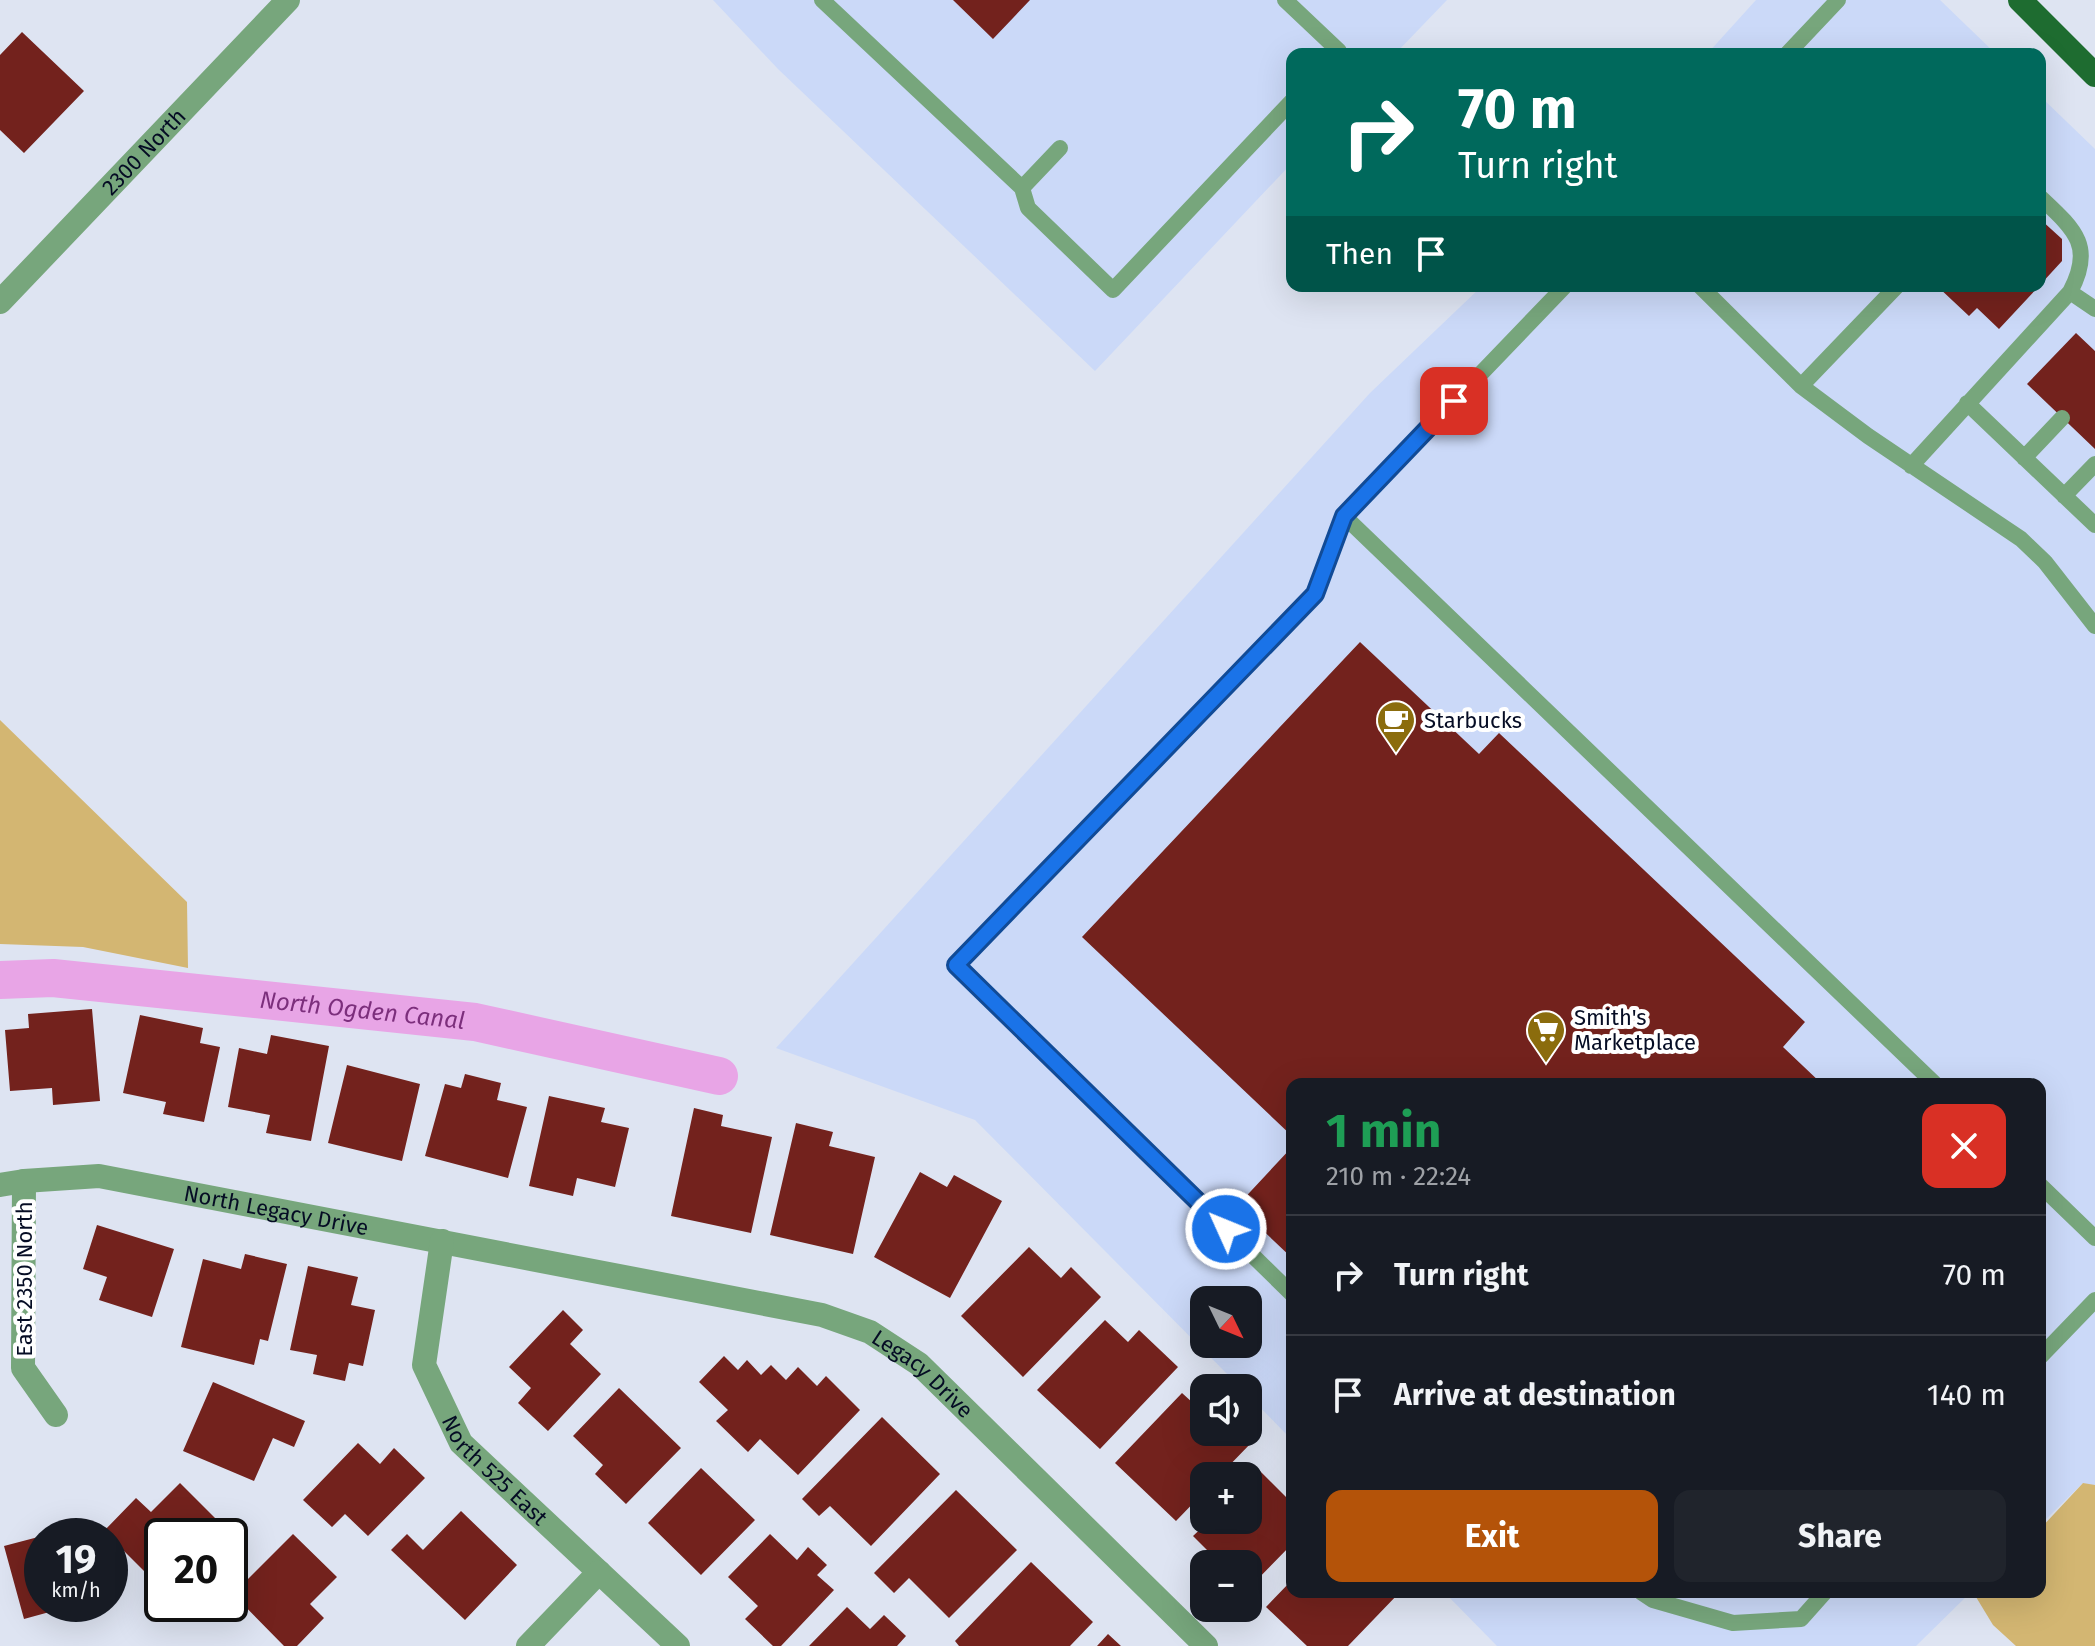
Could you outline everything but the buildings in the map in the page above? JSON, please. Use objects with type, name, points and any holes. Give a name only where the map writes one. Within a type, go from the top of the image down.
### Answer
[{"type":"main road","points":[[2020,0],[2095,75]]},
{"type":"street","name":"2300 North","points":[[4,289],[288,0]]},
{"type":"street","name":"North Legacy Drive","points":[[12,1183],[99,1176],[550,1264]]},
{"type":"street","name":"East 2350 North","points":[[12,1183],[23,1368],[56,1415]]},
{"type":"street","name":"North 525 East","points":[[442,1241],[424,1365],[461,1443],[678,1646]]},
{"type":"street","name":"Legacy Drive","points":[[550,1264],[822,1315],[878,1337],[919,1364],[1206,1646]]},
{"type":"street","points":[[528,1646],[599,1572]]},
{"type":"lane","points":[[822,0],[1022,188],[1028,208],[1113,290],[1286,107]]},
{"type":"lane","points":[[1285,0],[1336,48]]},
{"type":"lane","points":[[1793,48],[1838,0]]},
{"type":"lane","points":[[1022,188],[1060,148]]},
{"type":"lane","points":[[1911,466],[2083,275],[2087,261],[2080,234],[2046,203]]},
{"type":"lane","points":[[1286,1288],[956,965],[1315,594],[1344,516],[1559,292]]},
{"type":"lane","points":[[1706,292],[1801,386],[1911,466],[2021,539],[2045,562],[2095,626]]},
{"type":"lane","points":[[1801,386],[1891,292]]},
{"type":"lane","points":[[2070,292],[2095,309]]},
{"type":"lane","points":[[1967,403],[2095,525]]},
{"type":"lane","points":[[2024,458],[2062,418]]},
{"type":"lane","points":[[2064,496],[2095,464]]},
{"type":"lane","points":[[1344,516],[1929,1078]]},
{"type":"lane","points":[[2046,1191],[2095,1238]]},
{"type":"lane","points":[[2046,1351],[2095,1300]]},
{"type":"lane","points":[[1650,1598],[1733,1623],[1801,1619],[1820,1598]]},
{"type":"shaded area","points":[[713,0],[1447,0],[1401,48],[1286,48],[1286,169],[1095,371],[778,69]]},
{"type":"shaded area","points":[[1756,0],[1940,0],[1990,48],[1712,48]]},
{"type":"shaded area","points":[[2046,102],[2095,149],[2095,1486],[2083,1483],[2046,1519],[2046,1078],[1286,1078],[1286,1434],[1262,1409],[1262,1374],[1227,1374],[1211,1358],[1262,1358],[1262,1286],[1190,1286],[1190,1337],[975,1120],[776,1048],[1370,393],[1476,292],[2046,292]]},
{"type":"shaded area","points":[[0,720],[187,902],[188,968],[83,947],[0,944]]},
{"type":"shaded area","points":[[2083,1483],[2095,1485],[2095,1646],[2016,1646],[1993,1625],[1977,1598],[2046,1598],[2046,1523]]},
{"type":"shaded area","points":[[1450,1598],[1965,1598],[1916,1646],[1497,1646]]},
{"type":"waterway","name":"North Ogden Canal","points":[[0,980],[53,978],[475,1022],[719,1076]]},
{"type":"place","name":"Starbucks","points":[[1396,754]]},
{"type":"place","name":"Smith's Marketplace","points":[[1546,1064]]},
{"type":"route","points":[[1226,1229],[956,965],[1315,594],[1344,516],[1454,401]]}]
